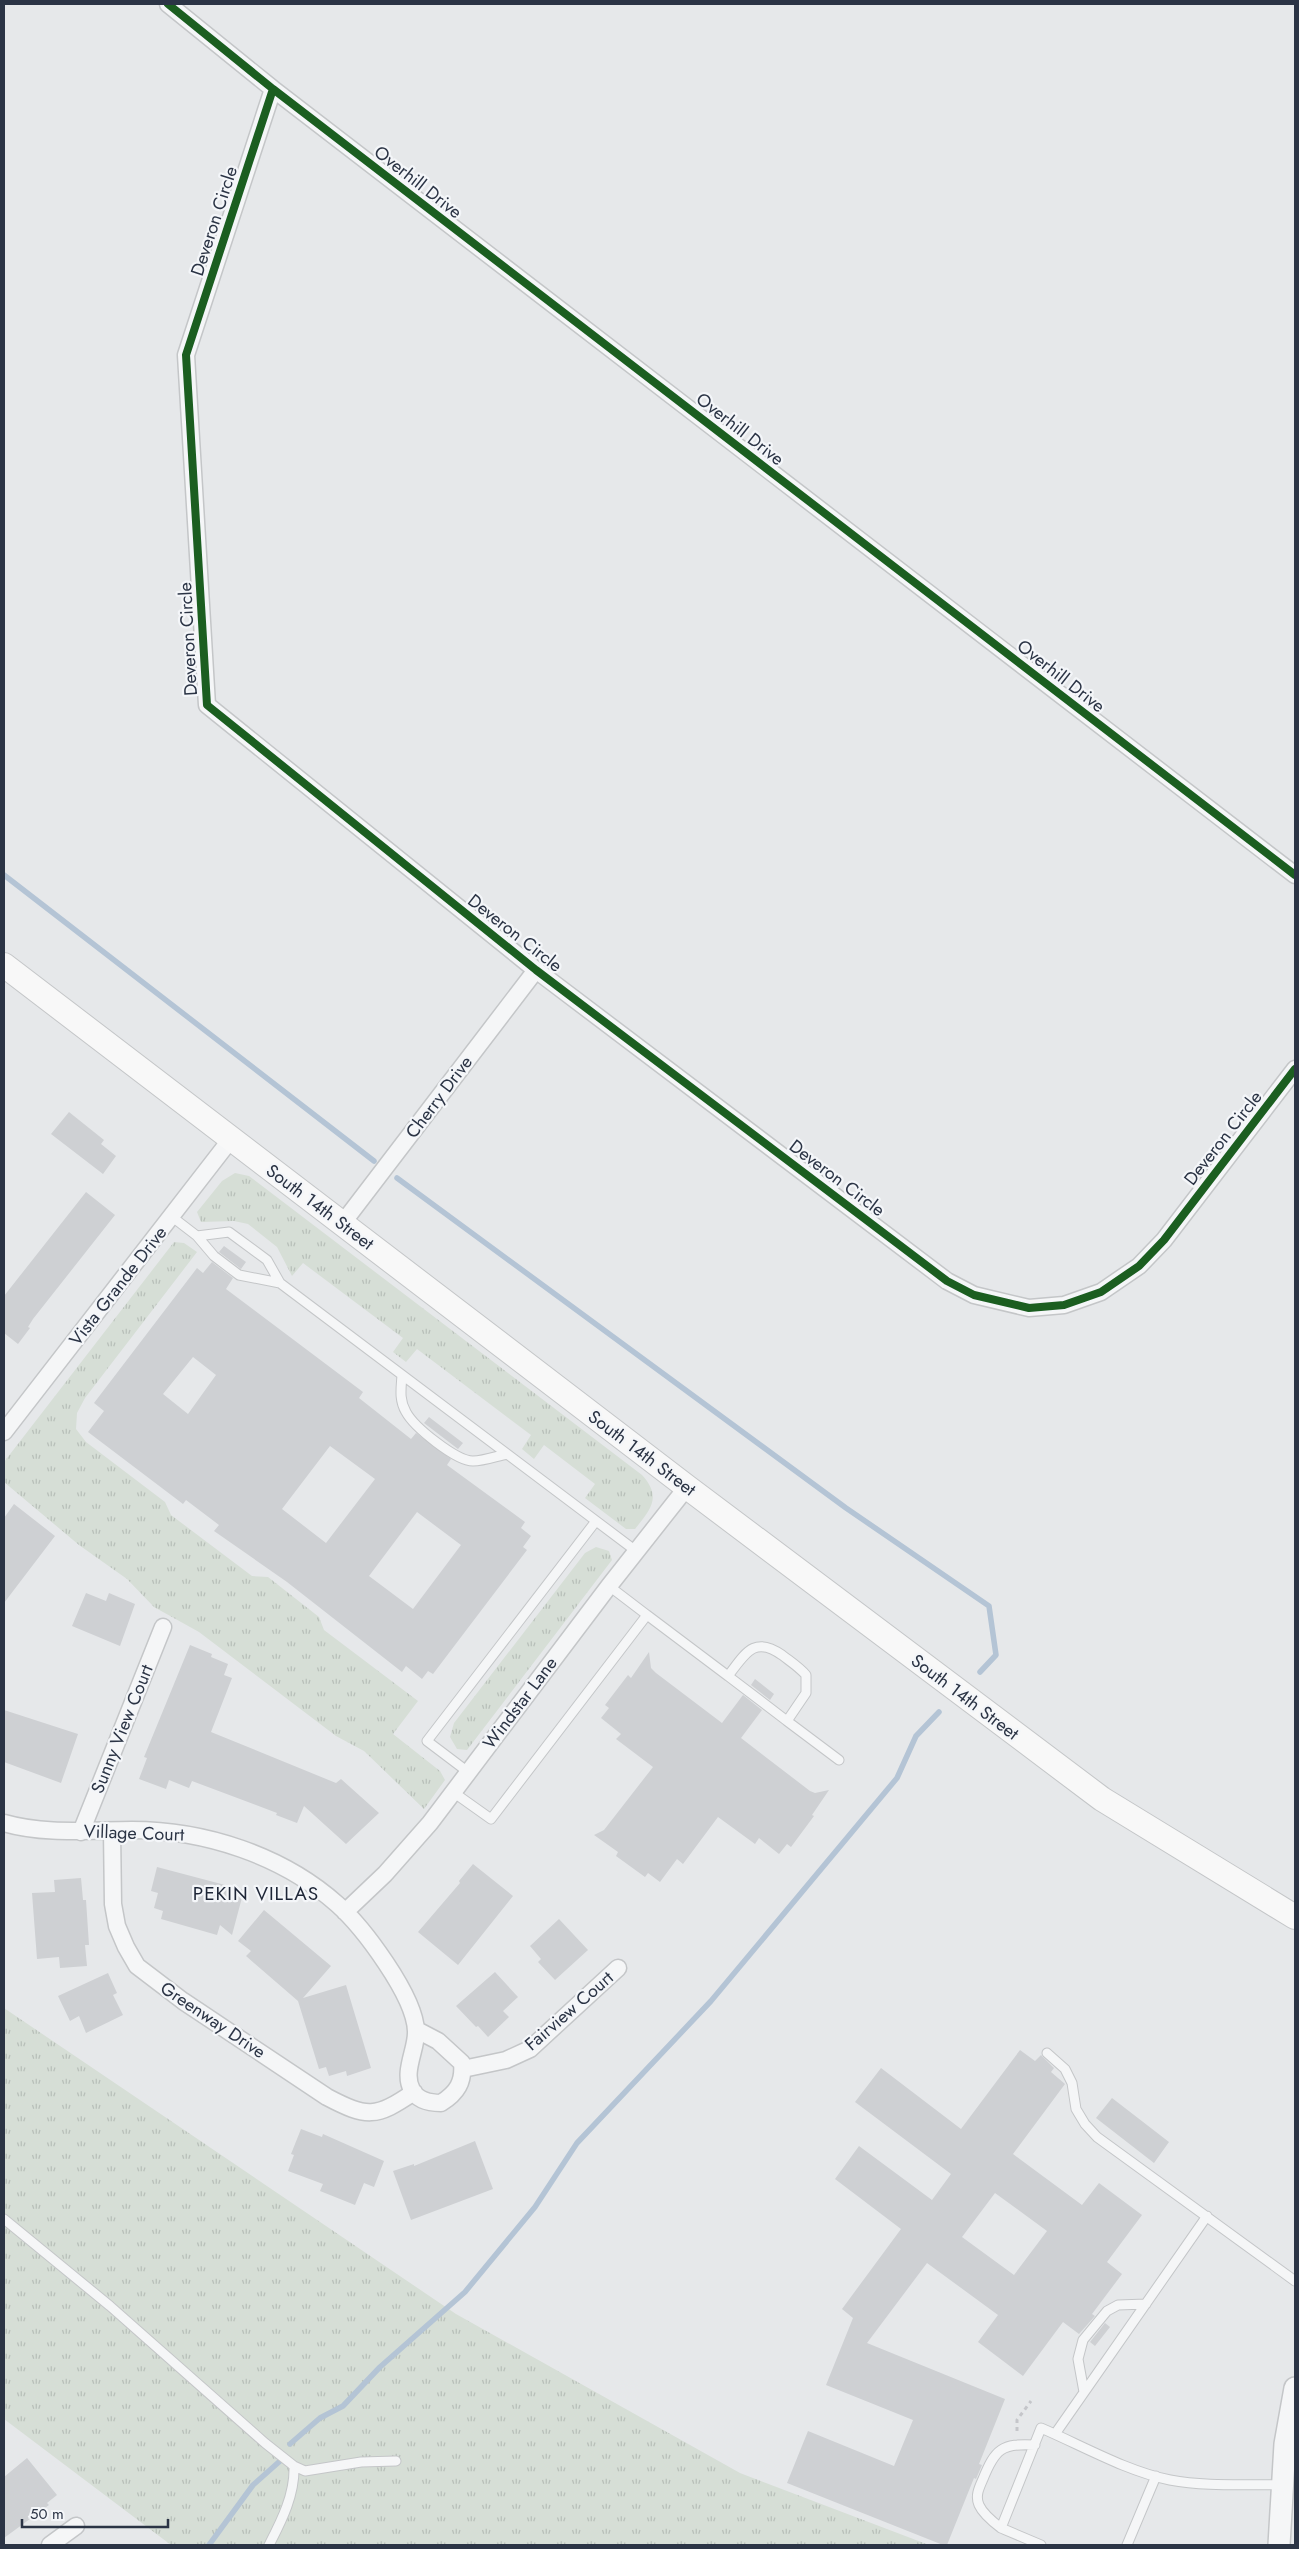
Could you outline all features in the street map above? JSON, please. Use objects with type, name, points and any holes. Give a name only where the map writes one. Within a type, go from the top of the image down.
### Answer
[{"type":"main road","name":"South 14th Street","points":[[4,966],[687,1487],[1102,1799],[1295,1917]]},
{"type":"street","name":"Overhill Drive","points":[[168,4],[273,89],[1295,875]]},
{"type":"street","name":"Deveron Circle","points":[[273,89],[186,355],[207,705],[536,970],[947,1280],[974,1295],[1029,1308],[1064,1305],[1101,1292],[1139,1266],[1164,1240],[1295,1069]]},
{"type":"street","name":"Cherry Drive","points":[[342,1224],[536,970]]},
{"type":"street","name":"Vista Grande Drive","points":[[4,1432],[231,1139]]},
{"type":"street","name":"Windstar Lane","points":[[345,1912],[410,1847],[687,1487]]},
{"type":"street","name":"Sunny View Court","points":[[82,1832],[163,1627]]},
{"type":"street","name":"Village Court","points":[[4,1823],[42,1830],[185,1833],[253,1853],[310,1885],[345,1912],[388,1963],[417,2030]]},
{"type":"street","name":"Greenway Drive","points":[[112,1831],[113,1904],[117,1926],[137,1966],[183,2001],[327,2097],[350,2109],[373,2114],[394,2106],[414,2092]]},
{"type":"street","name":"Fairview Court","points":[[463,2069],[506,2060],[530,2049],[618,1968]]},
{"type":"street","points":[[417,2030],[452,2052],[462,2063],[463,2069],[459,2087],[452,2097],[441,2103],[419,2099],[414,2092],[409,2077],[417,2030]]},
{"type":"street","points":[[1279,2545],[1287,2425],[1295,2388]]},
{"type":"street","points":[[50,2545],[76,2526]]},
{"type":"lane","points":[[172,1216],[196,1236],[214,1256],[238,1275],[280,1282]]},
{"type":"lane","points":[[196,1236],[229,1232],[267,1260],[280,1282],[636,1552]]},
{"type":"lane","points":[[402,1375],[400,1395],[406,1413],[418,1426],[456,1456],[472,1461],[507,1454]]},
{"type":"lane","points":[[468,1772],[427,1741],[596,1521]]},
{"type":"lane","points":[[609,1586],[839,1760]]},
{"type":"lane","points":[[453,1792],[491,1819],[647,1615]]},
{"type":"lane","points":[[728,1676],[744,1655],[752,1648],[762,1645],[771,1647],[802,1670],[806,1675],[806,1693],[787,1720]]},
{"type":"lane","points":[[1047,2053],[1065,2069],[1072,2083],[1076,2109],[1085,2124],[1097,2137],[1295,2281]]},
{"type":"lane","points":[[1055,2434],[1207,2216]]},
{"type":"lane","points":[[4,2219],[110,2306],[265,2443],[294,2466],[306,2470],[361,2462],[396,2461]]},
{"type":"lane","points":[[1084,2392],[1078,2359],[1084,2340],[1102,2317],[1118,2305],[1146,2304]]},
{"type":"lane","points":[[1001,2528],[1041,2428],[1156,2476],[1193,2483],[1282,2485]]},
{"type":"lane","points":[[1035,2445],[1018,2444],[998,2451],[992,2458],[982,2480],[977,2498],[980,2507],[1001,2528],[1041,2545]]},
{"type":"lane","points":[[269,2545],[290,2499],[295,2482],[294,2466]]},
{"type":"lane","points":[[1128,2545],[1156,2476]]},
{"type":"path","points":[[1017,2434],[1017,2420],[1031,2401]]},
{"type":"green space","points":[[235,1173],[249,1176],[642,1475],[652,1490],[653,1496],[650,1509],[635,1529],[626,1529],[585,1498],[595,1484],[544,1445],[534,1459],[522,1449],[531,1435],[417,1349],[406,1362],[393,1352],[403,1338],[303,1263],[292,1276],[277,1247],[248,1224],[234,1221],[201,1222],[197,1212],[222,1181]]},
{"type":"green space","points":[[174,1242],[184,1243],[197,1252],[85,1398],[77,1413],[76,1429],[86,1442],[165,1502],[171,1515],[252,1576],[268,1577],[319,1617],[324,1630],[418,1701],[393,1734],[440,1771],[445,1780],[424,1809],[364,1751],[336,1736],[199,1632],[154,1607],[127,1579],[79,1545],[4,1482],[4,1462]]},
{"type":"green space","points":[[596,1547],[609,1551],[612,1560],[467,1750],[457,1749],[450,1737],[454,1723],[585,1553]]},
{"type":"green space","points":[[4,2008],[456,2314],[740,2473],[929,2545],[171,2545],[4,2419]]},
{"type":"building","points":[[69,1112],[104,1140],[101,1144],[116,1156],[103,1174],[51,1134]]},
{"type":"building","points":[[86,1192],[115,1215],[33,1319],[28,1327],[30,1328],[18,1344],[4,1333],[4,1296]]},
{"type":"building","points":[[224,1246],[246,1262],[241,1269],[219,1252]]},
{"type":"building","points":[[212,1262],[233,1278],[226,1289],[363,1392],[359,1398],[411,1439],[416,1433],[451,1459],[447,1465],[525,1522],[521,1528],[531,1536],[523,1547],[527,1550],[433,1674],[428,1671],[422,1679],[406,1666],[402,1672],[287,1582],[214,1531],[219,1525],[186,1500],[183,1504],[88,1432],[104,1411],[94,1403],[197,1268],[203,1273]],"holes":[[[193,1357],[216,1375],[188,1414],[163,1394]],[[330,1446],[375,1479],[326,1543],[282,1509]],[[417,1512],[461,1545],[413,1609],[369,1576]]]},
{"type":"building","points":[[429,1417],[463,1443],[458,1449],[424,1423]]},
{"type":"building","points":[[14,1504],[55,1536],[4,1603],[4,1518]]},
{"type":"building","points":[[86,1593],[106,1601],[109,1593],[135,1604],[120,1646],[72,1626]]},
{"type":"building","points":[[190,1645],[212,1654],[211,1657],[228,1664],[224,1675],[232,1678],[211,1732],[336,1783],[341,1779],[379,1813],[346,1844],[304,1806],[297,1823],[276,1815],[277,1813],[192,1781],[189,1788],[169,1780],[166,1789],[139,1779],[147,1758],[144,1757]]},
{"type":"building","points":[[649,1652],[651,1668],[656,1673],[722,1723],[743,1695],[762,1710],[741,1738],[810,1791],[815,1793],[829,1790],[812,1815],[814,1816],[791,1847],[787,1844],[779,1854],[759,1838],[755,1844],[718,1817],[683,1864],[677,1859],[660,1882],[648,1873],[645,1877],[616,1856],[618,1852],[594,1835],[604,1830],[653,1767],[616,1739],[621,1734],[601,1718],[609,1708],[605,1705],[628,1675],[631,1678]]},
{"type":"building","points":[[755,1679],[774,1694],[770,1700],[751,1685]]},
{"type":"building","points":[[4,1710],[78,1734],[61,1783],[4,1762]]},
{"type":"building","points":[[473,1864],[513,1896],[458,1965],[418,1932],[460,1883],[459,1881]]},
{"type":"building","points":[[157,1867],[244,1890],[232,1935],[220,1925],[217,1935],[161,1919],[163,1911],[154,1908],[158,1893],[151,1891]]},
{"type":"building","points":[[81,1878],[83,1900],[86,1900],[89,1945],[85,1945],[87,1966],[60,1968],[59,1957],[37,1959],[32,1893],[55,1892],[54,1880]]},
{"type":"building","points":[[264,1910],[331,1966],[303,1998],[346,1985],[371,2068],[347,2076],[346,2071],[329,2076],[326,2067],[319,2069],[298,2001],[246,1956],[251,1951],[238,1941]]},
{"type":"building","points":[[559,1919],[588,1950],[555,1980],[538,1962],[541,1959],[530,1946]]},
{"type":"building","points":[[495,1972],[518,1997],[503,2011],[509,2017],[488,2037],[456,2006]]},
{"type":"building","points":[[108,1973],[117,1993],[113,1995],[123,2015],[86,2033],[79,2016],[70,2021],[58,1996]]},
{"type":"building","points":[[1020,2050],[1035,2061],[1041,2055],[1054,2068],[1051,2072],[1065,2084],[1013,2154],[1082,2205],[1099,2183],[1142,2215],[1107,2262],[1122,2274],[1092,2314],[1095,2316],[1079,2334],[1063,2322],[1023,2376],[978,2342],[998,2315],[927,2263],[867,2343],[1005,2399],[979,2464],[982,2465],[976,2479],[974,2478],[947,2545],[943,2545],[787,2483],[808,2431],[894,2466],[913,2420],[826,2385],[853,2318],[842,2309],[901,2229],[835,2179],[859,2146],[932,2200],[951,2174],[855,2102],[881,2068],[961,2129]],"holes":[[[995,2193],[1047,2231],[1014,2275],[962,2237]]]},
{"type":"building","points":[[1112,2098],[1169,2142],[1154,2163],[1096,2118]]},
{"type":"building","points":[[301,2129],[322,2137],[323,2134],[384,2161],[374,2187],[364,2183],[355,2205],[320,2191],[323,2184],[288,2171],[294,2155],[291,2154]]},
{"type":"building","points":[[475,2141],[493,2189],[411,2220],[393,2171],[414,2164],[414,2166]]},
{"type":"building","points":[[1105,2323],[1110,2327],[1095,2346],[1090,2342]]},
{"type":"building","points":[[27,2458],[57,2495],[47,2503],[49,2505],[4,2538],[4,2477]]},
{"type":"waterway","points":[[4,875],[374,1161]]},
{"type":"waterway","points":[[397,1178],[846,1508],[989,1606],[996,1655],[980,1672]]},
{"type":"waterway","points":[[290,2444],[320,2418],[343,2406],[380,2367],[465,2292],[535,2207],[577,2143],[711,2001],[897,1778],[916,1736],[939,1712]]},
{"type":"waterway","points":[[209,2545],[253,2485],[280,2461]]},
{"type":"cycle path","points":[[168,4],[273,89],[1295,875]]},
{"type":"cycle path","points":[[273,89],[186,355],[207,705],[536,970],[947,1281],[974,1295],[1029,1308],[1064,1305],[1101,1292],[1139,1266],[1164,1240],[1295,1069]]},
{"type":"district","name":"PEKIN VILLAS","points":[[256,1893]]}]
